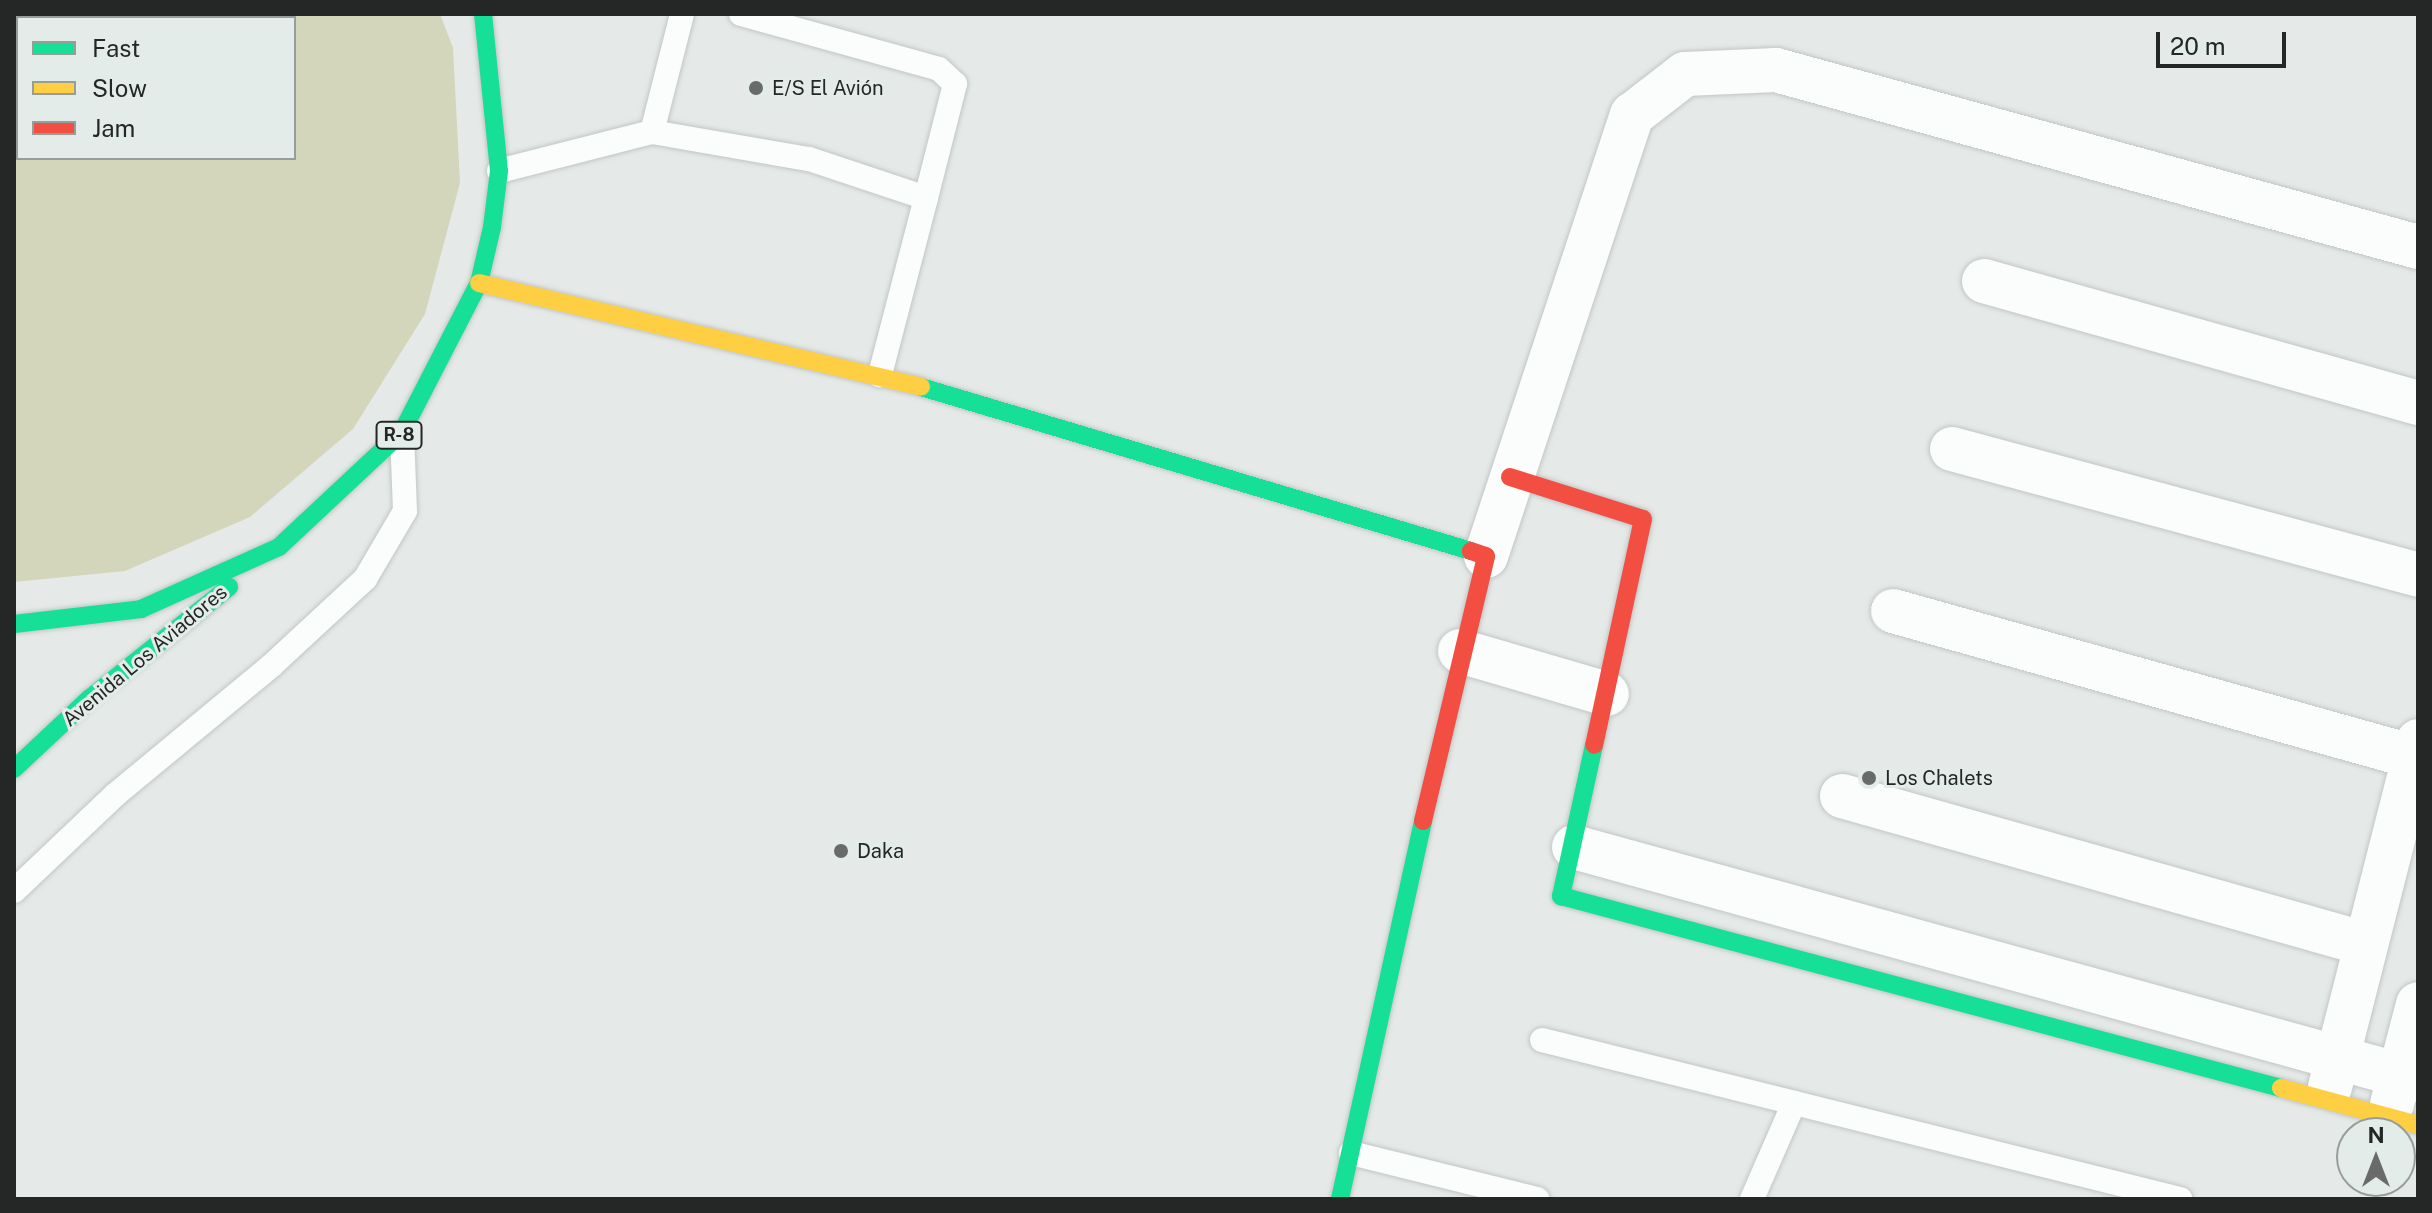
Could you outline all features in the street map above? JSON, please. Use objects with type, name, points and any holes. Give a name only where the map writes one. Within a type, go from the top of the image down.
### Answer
[{"type":"street","name":"R-8","points":[[14,624],[141,609],[279,547],[402,432],[479,283],[499,171],[483,14]]},
{"type":"street","points":[[1340,1199],[1460,651],[1510,477],[1632,115],[1685,74],[1776,70],[2418,247]]},
{"type":"street","points":[[1984,281],[2418,403]]},
{"type":"street","points":[[479,283],[880,375],[1486,556]]},
{"type":"street","points":[[1952,449],[2418,575]]},
{"type":"street","points":[[1510,477],[1643,519],[1561,896],[2386,1117]]},
{"type":"street","name":"Avenida Los Aviadores","points":[[14,769],[90,698],[279,547]]},
{"type":"street","points":[[1893,611],[2416,749],[2326,1100]]},
{"type":"street","points":[[1460,651],[1607,694]]},
{"type":"street","points":[[1842,796],[2366,944]]},
{"type":"street","points":[[1574,847],[2409,1077]]},
{"type":"street","points":[[1666,924],[1683,877]]},
{"type":"street","points":[[1836,969],[1853,924]]},
{"type":"street","points":[[2404,1117],[2418,1004]]},
{"type":"lane","points":[[652,132],[682,14]]},
{"type":"lane","points":[[741,14],[939,69],[955,84],[880,375]]},
{"type":"lane","points":[[499,171],[652,132],[809,159],[926,198]]},
{"type":"lane","points":[[14,891],[115,795],[272,665],[365,579],[405,511],[402,432]]},
{"type":"lane","points":[[1542,1040],[2180,1199]]},
{"type":"lane","points":[[1752,1199],[1794,1103]]},
{"type":"lane","points":[[1351,1153],[1537,1199]]},
{"type":"green space","points":[[14,14],[440,14],[453,48],[460,183],[425,314],[353,429],[250,517],[125,571],[14,582]]},
{"type":"traffic: fast","points":[[14,624],[141,609],[279,547],[402,432],[479,283],[492,227],[499,171],[483,14]]},
{"type":"traffic: fast","points":[[921,387],[1471,551]]},
{"type":"traffic: fast","points":[[14,769],[90,698],[229,587]]},
{"type":"traffic: fast","points":[[1594,745],[1561,896],[2281,1088]]},
{"type":"traffic: fast","points":[[1340,1199],[1423,821]]},
{"type":"traffic: slow","points":[[479,283],[921,387]]},
{"type":"traffic: slow","points":[[2281,1088],[2418,1125]]},
{"type":"traffic: jam","points":[[1510,477],[1643,519],[1594,745]]},
{"type":"traffic: jam","points":[[1423,821],[1486,556],[1471,551]]},
{"type":"place","name":"E/S El Avión","points":[[756,88]]},
{"type":"place","name":"Los Chalets","points":[[1869,778]]},
{"type":"place","name":"Daka","points":[[841,851]]}]
